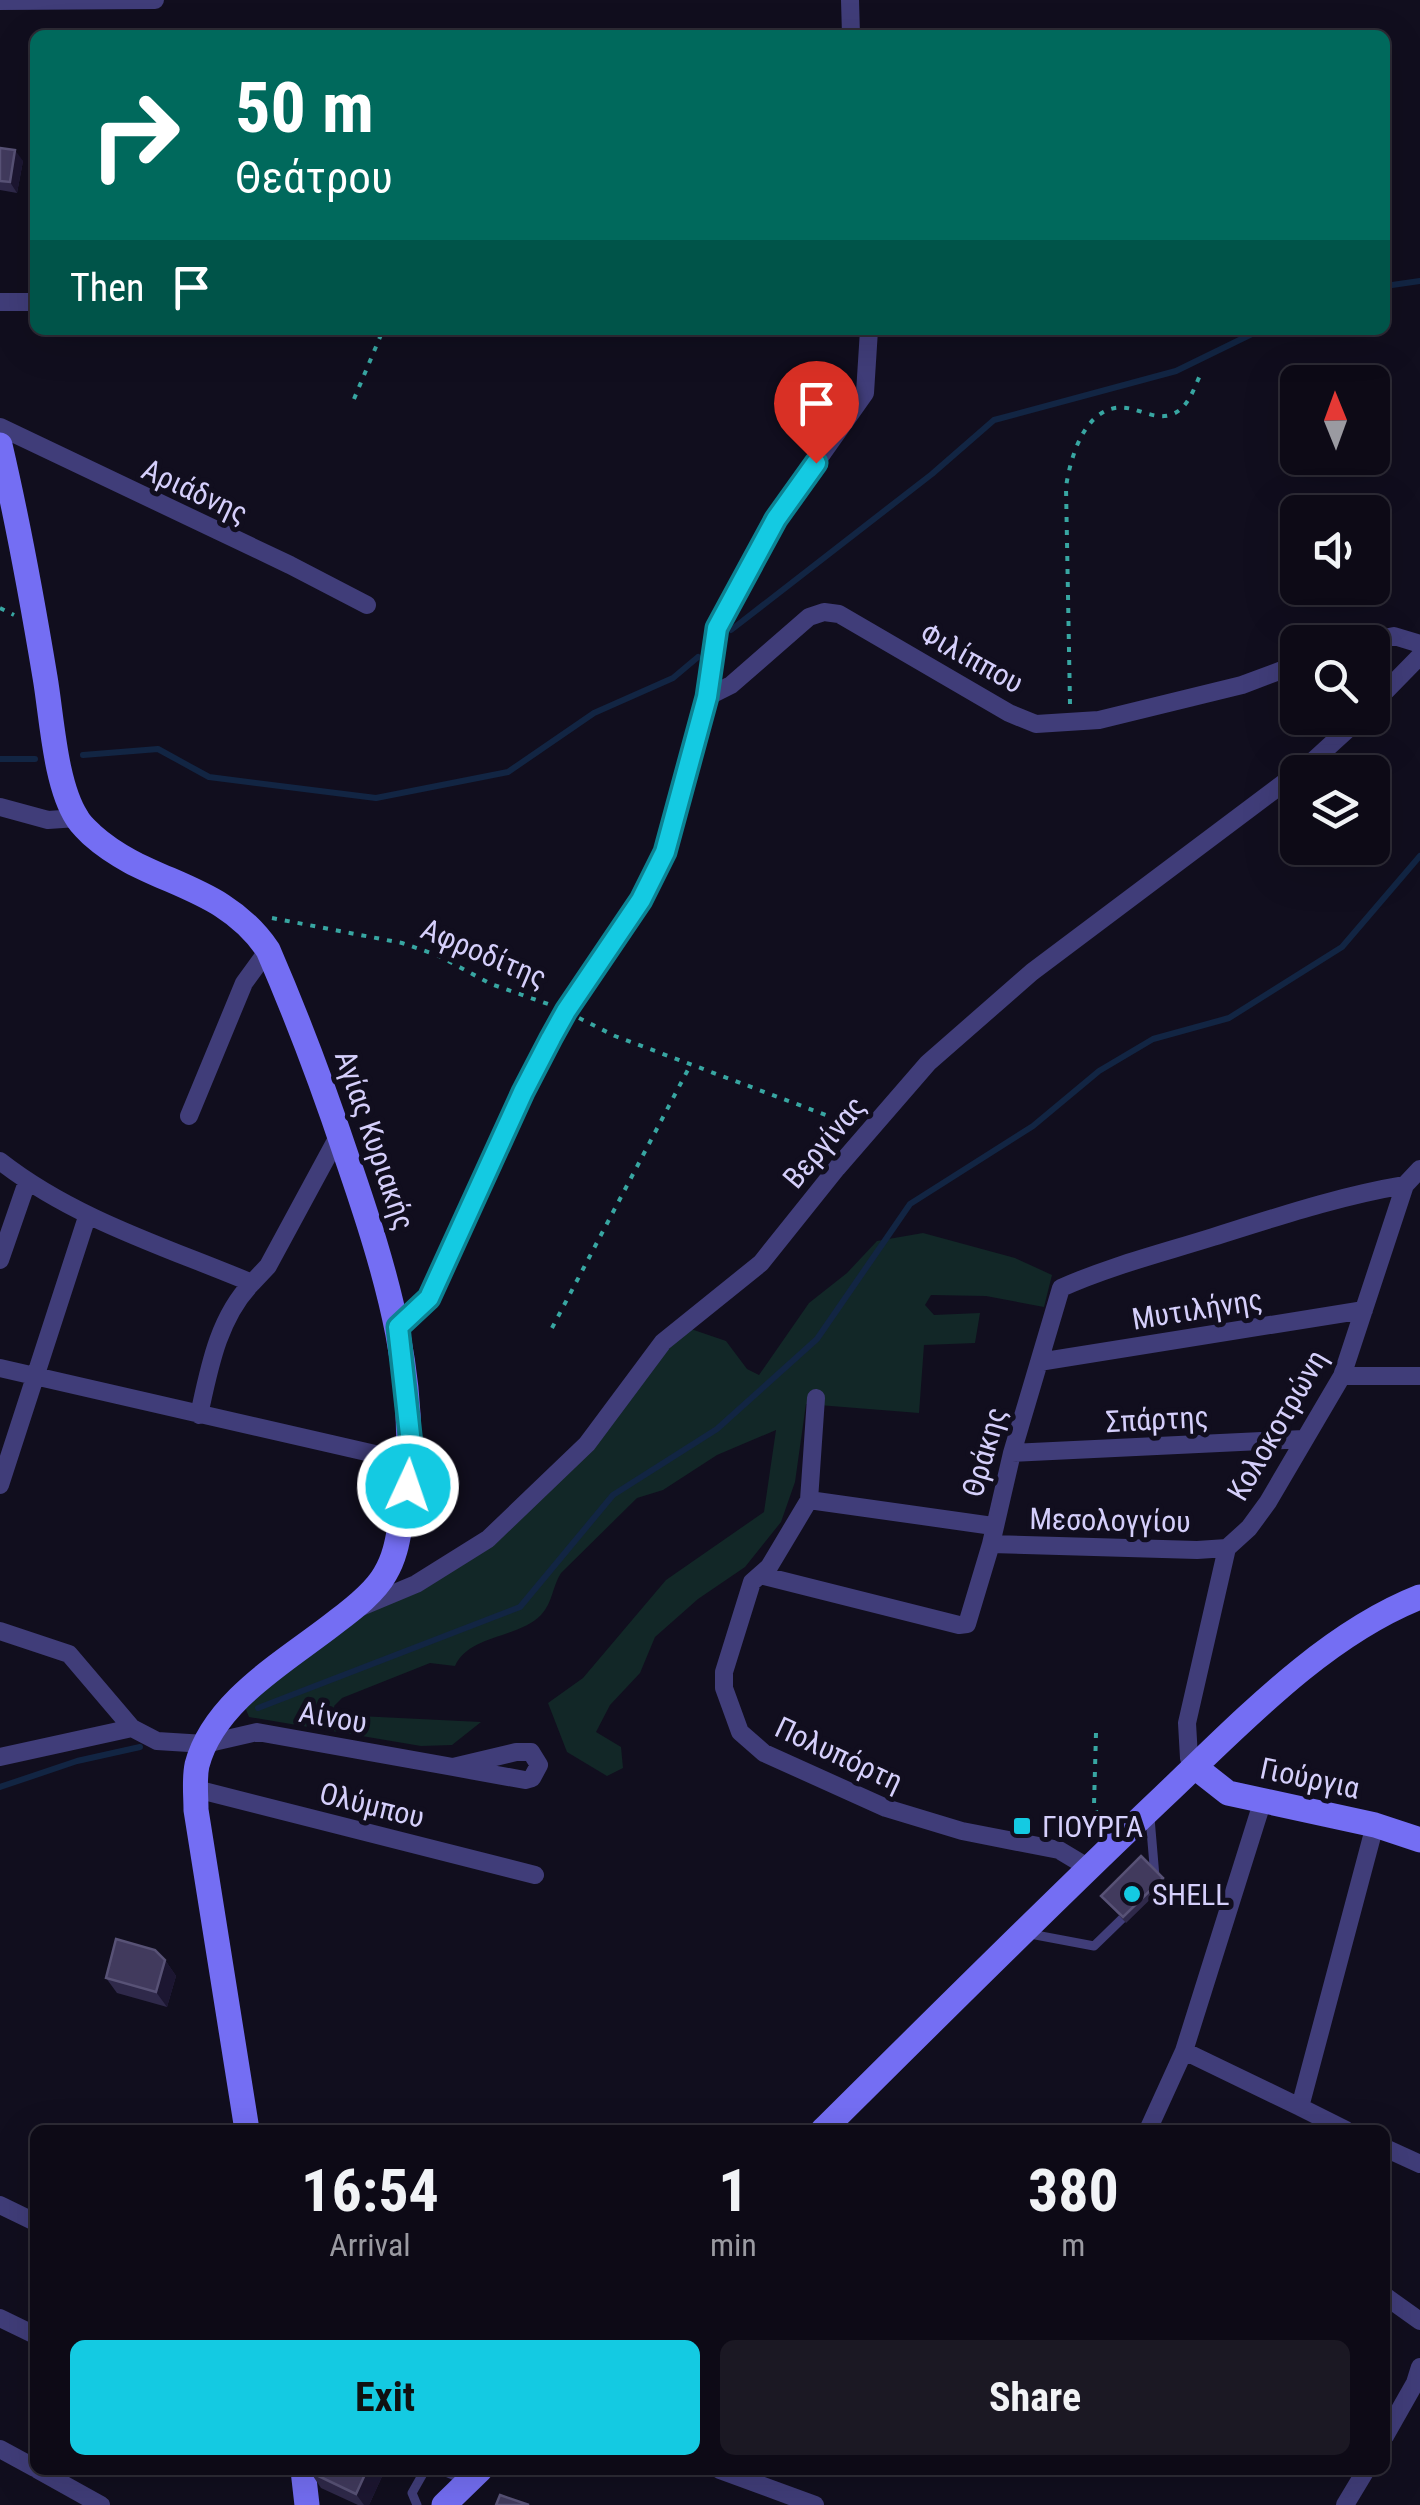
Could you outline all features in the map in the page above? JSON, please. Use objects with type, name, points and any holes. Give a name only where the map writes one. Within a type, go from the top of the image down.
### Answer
[{"type":"street","points":[[0,1],[155,0]]},
{"type":"street","points":[[850,0],[851,30]]},
{"type":"street","points":[[0,302],[30,302]]},
{"type":"street","points":[[398,1327],[429,1298],[523,1092],[566,1011],[641,900],[665,852],[707,697],[717,628],[776,519],[865,393],[870,335]]},
{"type":"street","name":"Αριάδνης","points":[[0,427],[367,605]]},
{"type":"street","points":[[0,445],[62,773],[77,818],[48,820],[0,806]]},
{"type":"street","name":"Φιλίππου","points":[[707,697],[731,685],[809,617],[824,612],[839,614],[1036,724],[1099,720],[1242,686],[1280,671]]},
{"type":"street","points":[[1390,637],[1406,637],[1420,644]]},
{"type":"street","points":[[1390,687],[1420,656]]},
{"type":"street","name":"Βεργίνας","points":[[349,1612],[416,1584],[488,1539],[587,1444],[663,1342],[762,1263],[928,1063],[992,1004],[1341,735]]},
{"type":"street","name":"Αγίας Κυριακής","points":[[77,818],[121,855],[229,907],[268,950],[340,1133],[398,1327],[410,1462],[395,1553],[384,1578],[349,1612],[220,1718],[196,1768],[208,1888],[246,2125]]},
{"type":"street","points":[[189,1116],[244,983],[268,950]]},
{"type":"street","points":[[200,1415],[218,1339],[237,1302],[268,1266],[340,1133]]},
{"type":"street","points":[[0,1161],[27,1182],[88,1217],[252,1283]]},
{"type":"street","name":"Κολοκοτρώνη","points":[[1227,1548],[1249,1528],[1268,1502],[1342,1376],[1406,1185],[1420,1169]]},
{"type":"street","points":[[0,1260],[27,1182]]},
{"type":"street","name":"Θράκης","points":[[760,1576],[967,1624],[1061,1288],[1100,1270],[1280,1214],[1362,1192],[1406,1185]]},
{"type":"street","points":[[0,1485],[88,1217]]},
{"type":"street","name":"Μυτιλήνης","points":[[1039,1362],[1364,1310]]},
{"type":"street","points":[[0,1368],[410,1462]]},
{"type":"street","points":[[1342,1376],[1420,1376]]},
{"type":"street","name":"Πολυπόρτη","points":[[816,1398],[809,1500],[769,1567],[748,1590],[724,1672],[724,1688],[734,1722],[764,1752],[886,1808],[944,1827],[1059,1850],[1089,1868]]},
{"type":"street","name":"Σπάρτης","points":[[1012,1453],[1304,1439]]},
{"type":"street","name":"Μεσολογγίου","points":[[809,1500],[992,1535],[1197,1550],[1227,1548]]},
{"type":"street","points":[[1194,1767],[1189,1758],[1187,1722],[1227,1548]]},
{"type":"street","points":[[828,2125],[1194,1767],[1330,1648],[1370,1621],[1420,1597]]},
{"type":"street","points":[[0,1631],[68,1654],[132,1728],[0,1757]]},
{"type":"street","name":"Αίνου","points":[[132,1728],[156,1741],[205,1744],[257,1732],[453,1767]]},
{"type":"street","name":"Γιούργια","points":[[1194,1767],[1228,1793],[1375,1825],[1420,1840]]},
{"type":"street","name":"Ολύμπου","points":[[196,1789],[535,1875]]},
{"type":"street","points":[[1150,2125],[1184,2052],[1262,1803]]},
{"type":"street","points":[[1300,2107],[1375,1825]]},
{"type":"street","points":[[1184,2052],[1336,2125]]},
{"type":"street","points":[[1390,2150],[1420,2164]]},
{"type":"street","points":[[0,2205],[30,2220]]},
{"type":"street","points":[[1390,2300],[1420,2321]]},
{"type":"street","points":[[0,2318],[30,2333]]},
{"type":"street","points":[[1390,2421],[1415,2384],[1420,2367]]},
{"type":"street","points":[[0,2448],[30,2465]]},
{"type":"street","points":[[48,2475],[101,2505]]},
{"type":"street","points":[[304,2475],[307,2505]]},
{"type":"street","points":[[733,2475],[814,2505]]},
{"type":"street","points":[[1344,2505],[1363,2475]]},
{"type":"street","points":[[444,2505],[474,2476]]},
{"type":"lane","points":[[1149,1810],[1156,1886]]},
{"type":"lane","points":[[1022,1933],[1094,1946],[1144,1898]]},
{"type":"lane","points":[[417,2505],[412,2492],[422,2475]]},
{"type":"path","points":[[354,400],[381,335]]},
{"type":"path","points":[[1070,723],[1066,486],[1070,462],[1096,416],[1116,408],[1170,415],[1182,410],[1201,373]]},
{"type":"path","name":"Αφροδίτης","points":[[240,916],[263,916],[402,943],[491,984],[566,1011],[615,1036],[809,1106],[868,1132]]},
{"type":"path","points":[[552,1328],[690,1064]]},
{"type":"path","points":[[1096,1733],[1094,1806],[1098,1820],[1116,1842]]},
{"type":"green space","points":[[923,1233],[1015,1258],[1052,1275],[1044,1307],[986,1296],[931,1295],[925,1305],[934,1315],[980,1313],[975,1343],[924,1345],[919,1413],[806,1404],[795,1482],[781,1522],[745,1567],[698,1599],[655,1637],[640,1673],[610,1705],[596,1732],[621,1747],[623,1768],[607,1776],[567,1752],[548,1703],[583,1678],[666,1580],[764,1512],[776,1430],[717,1455],[663,1490],[637,1498],[561,1573],[545,1610],[532,1623],[471,1648],[455,1666],[430,1663],[342,1698],[334,1706],[338,1715],[481,1722],[452,1745],[421,1746],[249,1717],[245,1707],[351,1615],[491,1541],[666,1344],[688,1328],[726,1341],[747,1369],[759,1375],[809,1303],[847,1273],[877,1241]]},
{"type":"building","points":[[0,148],[15,150],[10,182],[0,181]]},
{"type":"building","points":[[1141,1856],[1163,1878],[1123,1917],[1101,1896]]},
{"type":"building","points":[[116,1939],[155,1950],[165,1960],[156,1992],[106,1978]]},
{"type":"building","points":[[316,2475],[365,2475],[356,2494]]},
{"type":"building","points":[[500,2495],[529,2505],[496,2505]]},
{"type":"waterway","points":[[1390,285],[1420,281]]},
{"type":"waterway","points":[[731,630],[932,474],[994,420],[1176,371],[1250,335]]},
{"type":"waterway","points":[[83,755],[158,749],[209,777],[376,798],[508,772],[594,713],[673,678],[698,657]]},
{"type":"waterway","points":[[0,759],[35,759]]},
{"type":"waterway","points":[[258,1708],[520,1607],[613,1495],[717,1429],[817,1339],[910,1204],[1033,1126],[1099,1071],[1153,1039],[1229,1018],[1342,947],[1420,856]]},
{"type":"waterway","points":[[0,1787],[77,1761],[140,1747]]},
{"type":"place","name":"ΓΙΟΥΡΓΑ","points":[[1022,1826]]},
{"type":"place","name":"SHELL","points":[[1132,1894]]},
{"type":"route","points":[[408,1486],[411,1444],[398,1327],[429,1298],[551,1038],[641,900],[665,852],[707,697],[717,628],[776,519],[816,463]]}]
